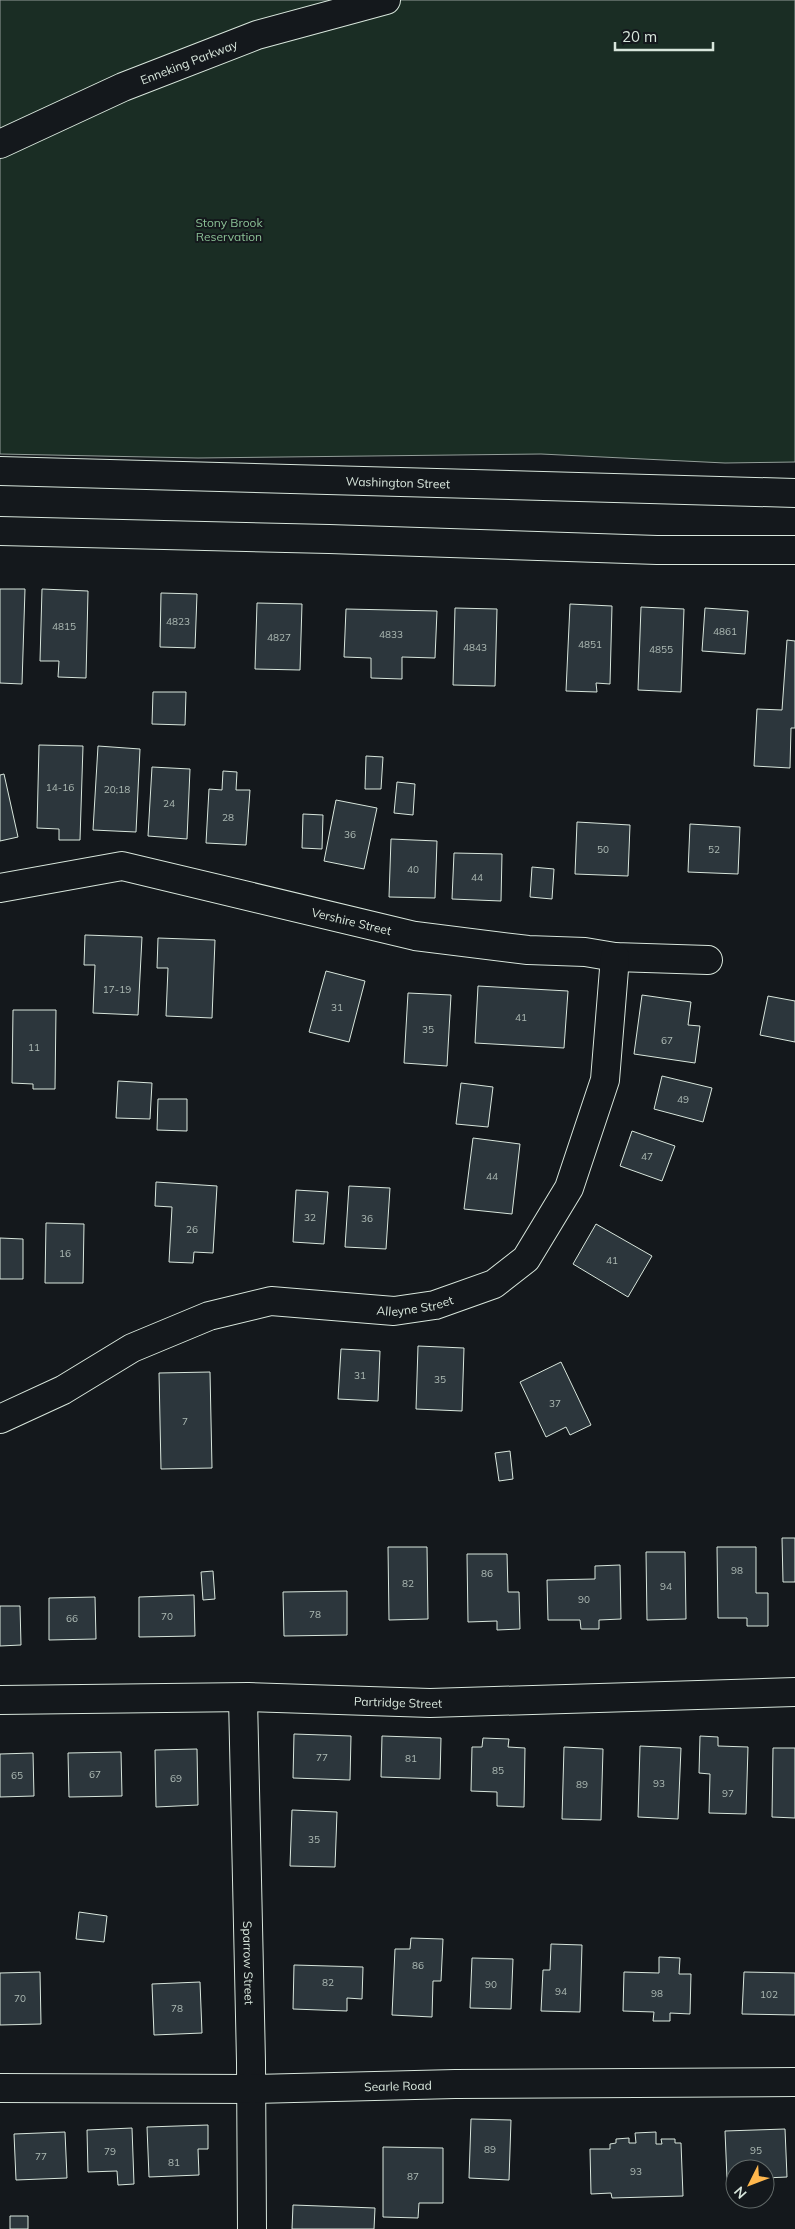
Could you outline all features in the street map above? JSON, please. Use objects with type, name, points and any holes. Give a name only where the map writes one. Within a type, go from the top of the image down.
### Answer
[{"type":"street","name":"Enneking Parkway","points":[[0,144],[123,87],[257,35],[386,0]]},
{"type":"street","name":"Washington Street","points":[[0,471],[795,493]]},
{"type":"street","points":[[0,531],[329,539],[657,550],[795,550]]},
{"type":"street","name":"Vershire Street","points":[[0,888],[122,866],[415,936],[528,950],[585,952],[615,957],[708,960]]},
{"type":"street","name":"Alleyne Street","points":[[0,1419],[64,1390],[132,1348],[209,1316],[270,1301],[394,1310],[436,1305],[494,1284],[526,1260],[569,1188],[605,1080],[615,957]]},
{"type":"street","name":"Partridge Street","points":[[0,1700],[243,1698],[430,1703],[795,1692]]},
{"type":"street","name":"Sparrow Street","points":[[243,1698],[252,2089],[252,2229]]},
{"type":"street","name":"Searle Road","points":[[0,2088],[252,2089],[455,2084],[795,2082]]},
{"type":"green space","name":"Stony Brook Reservation","points":[[0,0],[795,0],[795,462],[725,463],[541,454],[198,458],[0,454]]},
{"type":"building","points":[[0,589],[25,589],[22,684],[0,683]]},
{"type":"building","points":[[42,589],[88,591],[86,678],[58,677],[59,661],[40,661]]},
{"type":"building","points":[[161,593],[197,594],[195,648],[160,647]]},
{"type":"building","points":[[257,603],[302,604],[300,670],[255,669]]},
{"type":"building","points":[[570,604],[612,606],[610,684],[596,683],[597,692],[566,691]]},
{"type":"building","points":[[641,607],[684,609],[681,692],[638,690]]},
{"type":"building","points":[[455,608],[497,609],[495,686],[453,685]]},
{"type":"building","points":[[705,608],[748,611],[745,654],[702,651]]},
{"type":"building","points":[[346,609],[437,611],[435,658],[402,657],[402,679],[371,678],[371,658],[344,657]]},
{"type":"building","points":[[787,640],[795,641],[795,728],[791,728],[790,768],[754,766],[757,709],[782,710]]},
{"type":"building","points":[[153,692],[186,692],[185,725],[152,724]]},
{"type":"building","points":[[39,745],[83,746],[80,840],[59,840],[59,829],[37,828]]},
{"type":"building","points":[[98,746],[140,749],[136,832],[93,830]]},
{"type":"building","points":[[366,756],[383,757],[381,789],[365,789]]},
{"type":"building","points":[[152,767],[190,769],[187,839],[148,836]]},
{"type":"building","points":[[223,771],[237,772],[236,790],[250,790],[246,845],[206,843],[209,789],[222,790]]},
{"type":"building","points":[[4,774],[18,837],[0,841],[0,775]]},
{"type":"building","points":[[397,782],[415,784],[413,815],[394,813]]},
{"type":"building","points":[[336,800],[377,808],[364,869],[324,861]]},
{"type":"building","points":[[303,814],[323,815],[322,849],[302,848]]},
{"type":"building","points":[[577,822],[630,825],[628,876],[575,874]]},
{"type":"building","points":[[690,824],[740,827],[738,874],[688,872]]},
{"type":"building","points":[[391,839],[437,841],[435,898],[389,897]]},
{"type":"building","points":[[454,853],[502,854],[501,901],[452,899]]},
{"type":"building","points":[[532,867],[554,869],[552,899],[530,897]]},
{"type":"building","points":[[85,935],[142,937],[138,1015],[93,1013],[95,965],[84,965]]},
{"type":"building","points":[[158,938],[215,940],[212,1018],[166,1016],[168,968],[157,968]]},
{"type":"building","points":[[326,971],[365,981],[349,1042],[309,1032]]},
{"type":"building","points":[[478,986],[568,991],[564,1048],[475,1043]]},
{"type":"building","points":[[408,993],[451,995],[447,1066],[404,1063]]},
{"type":"building","points":[[642,995],[691,1002],[688,1025],[700,1026],[695,1063],[634,1054]]},
{"type":"building","points":[[768,996],[795,1001],[795,1042],[760,1035]]},
{"type":"building","points":[[13,1010],[56,1010],[55,1089],[33,1089],[33,1084],[12,1083]]},
{"type":"building","points":[[662,1076],[712,1088],[703,1122],[654,1109]]},
{"type":"building","points":[[118,1081],[152,1083],[150,1119],[116,1118]]},
{"type":"building","points":[[461,1083],[493,1087],[488,1127],[456,1124]]},
{"type":"building","points":[[158,1099],[187,1099],[187,1131],[157,1130]]},
{"type":"building","points":[[632,1131],[675,1146],[662,1181],[620,1166]]},
{"type":"building","points":[[473,1138],[520,1144],[512,1214],[464,1209]]},
{"type":"building","points":[[156,1182],[217,1186],[213,1253],[194,1252],[193,1263],[169,1262],[172,1207],[155,1206]]},
{"type":"building","points":[[349,1186],[390,1188],[386,1249],[345,1247]]},
{"type":"building","points":[[296,1190],[328,1192],[324,1244],[293,1242]]},
{"type":"building","points":[[46,1223],[84,1224],[83,1283],[45,1283]]},
{"type":"building","points":[[596,1224],[652,1256],[628,1297],[573,1264]]},
{"type":"building","points":[[0,1238],[23,1239],[23,1279],[0,1279]]},
{"type":"building","points":[[418,1346],[464,1348],[462,1411],[416,1409]]},
{"type":"building","points":[[341,1349],[380,1351],[378,1401],[338,1399]]},
{"type":"building","points":[[561,1362],[591,1425],[570,1435],[566,1427],[546,1437],[520,1382]]},
{"type":"building","points":[[210,1372],[212,1468],[161,1469],[159,1373]]},
{"type":"building","points":[[510,1451],[513,1479],[499,1481],[495,1453]]},
{"type":"building","points":[[782,1538],[795,1538],[795,1582],[783,1582]]},
{"type":"building","points":[[388,1547],[427,1547],[428,1619],[389,1620]]},
{"type":"building","points":[[717,1547],[756,1547],[756,1593],[768,1593],[768,1626],[747,1626],[747,1618],[718,1618]]},
{"type":"building","points":[[646,1552],[685,1552],[686,1619],[647,1620]]},
{"type":"building","points":[[467,1554],[507,1554],[508,1592],[519,1592],[520,1629],[497,1630],[497,1621],[468,1622]]},
{"type":"building","points":[[620,1565],[621,1619],[599,1620],[599,1629],[581,1629],[580,1620],[548,1620],[547,1580],[595,1579],[595,1566]]},
{"type":"building","points":[[213,1571],[215,1599],[203,1600],[201,1572]]},
{"type":"building","points":[[347,1591],[347,1635],[284,1636],[283,1592]]},
{"type":"building","points":[[194,1595],[195,1636],[139,1637],[139,1597]]},
{"type":"building","points":[[95,1597],[96,1639],[49,1640],[49,1598]]},
{"type":"building","points":[[0,1606],[20,1606],[21,1645],[0,1646]]},
{"type":"building","points":[[294,1734],[351,1736],[350,1780],[293,1778]]},
{"type":"building","points":[[382,1736],[441,1738],[440,1779],[381,1777]]},
{"type":"building","points":[[700,1736],[718,1737],[718,1746],[748,1747],[746,1814],[709,1813],[710,1774],[699,1773]]},
{"type":"building","points":[[483,1738],[509,1739],[508,1747],[525,1748],[524,1807],[497,1806],[497,1792],[471,1791],[472,1747],[482,1747]]},
{"type":"building","points":[[640,1746],[681,1748],[678,1819],[638,1817]]},
{"type":"building","points":[[564,1747],[603,1749],[601,1820],[562,1819]]},
{"type":"building","points":[[773,1748],[795,1748],[795,1818],[772,1817]]},
{"type":"building","points":[[197,1749],[198,1805],[156,1807],[155,1750]]},
{"type":"building","points":[[121,1752],[122,1796],[69,1797],[68,1753]]},
{"type":"building","points":[[33,1753],[34,1796],[0,1797],[0,1754]]},
{"type":"building","points":[[292,1810],[337,1812],[335,1867],[290,1866]]},
{"type":"building","points":[[79,1912],[107,1916],[104,1942],[76,1939]]},
{"type":"building","points":[[411,1938],[443,1939],[441,1981],[433,1981],[432,2017],[392,2015],[395,1949],[410,1949]]},
{"type":"building","points":[[551,1944],[582,1945],[580,2012],[541,2011],[543,1970],[550,1970]]},
{"type":"building","points":[[659,1957],[680,1958],[679,1974],[691,1974],[690,2014],[670,2013],[670,2021],[653,2021],[654,2012],[623,2011],[624,1972],[659,1973]]},
{"type":"building","points":[[472,1958],[513,1959],[511,2009],[470,2008]]},
{"type":"building","points":[[294,1965],[363,1967],[362,1999],[347,1998],[347,2011],[293,2009]]},
{"type":"building","points":[[40,1972],[41,2024],[0,2025],[0,1973]]},
{"type":"building","points":[[744,1972],[795,1973],[795,2015],[742,2014]]},
{"type":"building","points":[[200,1982],[202,2033],[154,2035],[152,1984]]},
{"type":"building","points":[[471,2119],[511,2120],[509,2180],[469,2178]]},
{"type":"building","points":[[208,2125],[208,2149],[198,2149],[199,2175],[149,2177],[147,2127]]},
{"type":"building","points":[[132,2128],[134,2184],[118,2185],[117,2171],[88,2172],[87,2130]]},
{"type":"building","points":[[785,2129],[787,2177],[775,2178],[775,2159],[726,2159],[725,2131]]},
{"type":"building","points":[[65,2132],[67,2178],[16,2180],[14,2134]]},
{"type":"building","points":[[656,2132],[656,2144],[662,2144],[661,2139],[675,2139],[675,2143],[681,2143],[683,2196],[612,2198],[611,2193],[591,2194],[590,2149],[610,2149],[610,2144],[616,2143],[616,2139],[629,2138],[629,2143],[636,2143],[635,2133]]},
{"type":"building","points":[[383,2147],[443,2148],[443,2203],[419,2203],[418,2218],[383,2217]]},
{"type":"building","points":[[293,2205],[375,2208],[374,2229],[292,2229]]},
{"type":"building","points":[[10,2216],[28,2216],[28,2229],[10,2229]]}]
